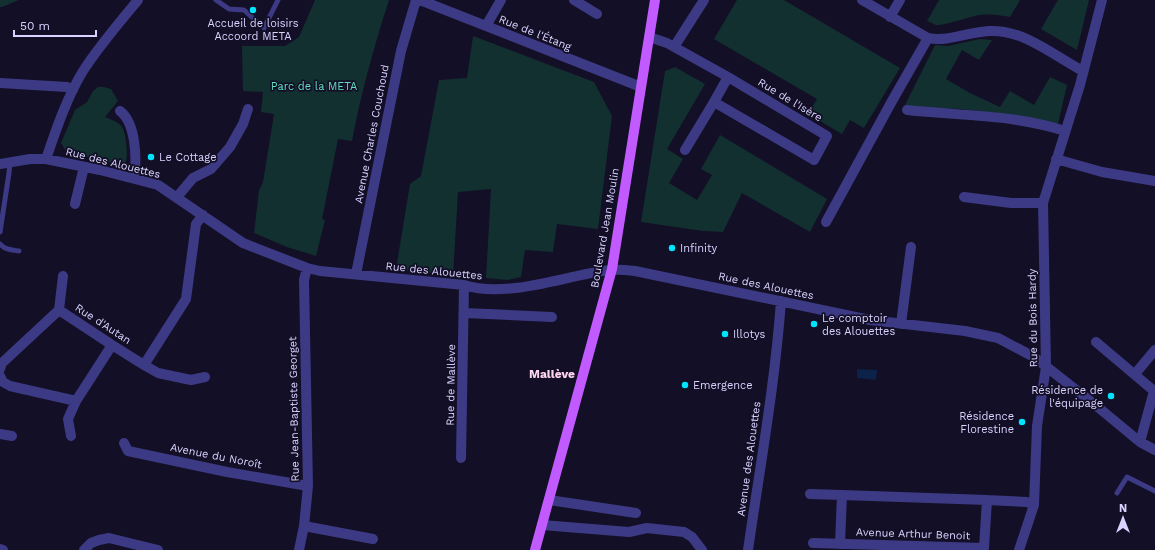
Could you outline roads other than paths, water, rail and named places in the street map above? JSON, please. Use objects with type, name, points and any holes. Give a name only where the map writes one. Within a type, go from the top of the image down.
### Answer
[{"type":"main road","name":"Boulevard Jean Moulin","points":[[535,550],[612,269],[655,0]]},
{"type":"street","points":[[46,159],[73,90],[84,71],[112,32],[138,0]]},
{"type":"street","name":"Avenue Charles Couchoud","points":[[356,274],[401,51],[416,0]]},
{"type":"street","name":"Rue de l'Étang","points":[[420,0],[641,87]]},
{"type":"street","points":[[486,26],[501,0]]},
{"type":"street","points":[[574,0],[597,14]]},
{"type":"street","points":[[674,47],[704,0]]},
{"type":"street","points":[[862,0],[928,38],[945,40],[979,31],[1008,32],[1023,37],[1083,71]]},
{"type":"street","points":[[890,17],[900,0]]},
{"type":"street","name":"Rue du Bois Hardy","points":[[1019,550],[1034,505],[1037,426],[1046,367],[1043,203],[1083,71],[1102,0]]},
{"type":"street","name":"Rue de l'Isère","points":[[649,37],[674,47],[728,77],[827,136],[814,160],[714,102]]},
{"type":"street","points":[[826,222],[928,38]]},
{"type":"street","points":[[685,150],[728,77]]},
{"type":"street","points":[[0,83],[66,87],[73,90]]},
{"type":"street","points":[[178,197],[193,178],[211,169],[230,147],[243,124],[248,109]]},
{"type":"street","points":[[907,110],[932,113],[998,116],[1044,124],[1065,131]]},
{"type":"street","points":[[120,111],[129,122],[132,133],[135,164],[134,178]]},
{"type":"street","points":[[1056,158],[1102,172],[1155,181]]},
{"type":"street","name":"Rue des Alouettes","points":[[5,163],[30,159],[46,159],[158,184],[243,243],[307,268],[320,271],[464,285],[477,289],[520,288],[612,269],[635,271],[870,320],[965,332],[998,338],[1034,357],[1140,442],[1155,450]]},
{"type":"street","points":[[75,204],[84,167]]},
{"type":"street","points":[[964,196],[1011,203],[1043,203]]},
{"type":"street","points":[[144,365],[186,299],[196,224],[203,215]]},
{"type":"street","points":[[901,324],[911,247]]},
{"type":"street","name":"Rue Jean-Baptiste Georget","points":[[299,550],[304,526],[308,486],[304,280],[307,268]]},
{"type":"street","points":[[59,310],[63,276]]},
{"type":"street","name":"Rue de Mallève","points":[[461,458],[465,314],[464,285]]},
{"type":"street","name":"Avenue des Alouettes","points":[[748,550],[773,380],[781,301]]},
{"type":"street","name":"Rue d'Autan","points":[[0,369],[2,363],[59,310],[158,374],[191,380],[205,378]]},
{"type":"street","points":[[465,314],[552,317]]},
{"type":"street","points":[[1096,342],[1154,391],[1140,442]]},
{"type":"street","points":[[71,436],[68,419],[76,401],[112,345]]},
{"type":"street","points":[[1135,374],[1155,350]]},
{"type":"street","points":[[0,376],[3,382],[10,386],[76,401]]},
{"type":"street","points":[[0,434],[12,436]]},
{"type":"street","name":"Avenue du Noroît","points":[[124,443],[128,451],[227,472],[308,486]]},
{"type":"street","points":[[810,494],[987,500],[1027,502],[1034,505]]},
{"type":"street","name":"Avenue Arthur Benoit","points":[[840,544],[842,495]]},
{"type":"street","points":[[549,500],[636,513]]},
{"type":"street","name":"Avenue Arthur Benoit","points":[[813,543],[984,548],[987,500]]},
{"type":"street","points":[[542,525],[629,532],[647,528],[684,532],[692,537],[702,550]]},
{"type":"street","points":[[304,526],[374,539]]},
{"type":"street","points":[[86,550],[91,543],[109,538],[158,550]]},
{"type":"lane","points":[[216,0],[229,9],[244,10],[264,28],[278,0]]},
{"type":"lane","points":[[0,232],[9,173],[5,163]]},
{"type":"lane","points":[[0,244],[2,247],[7,249],[19,251]]},
{"type":"lane","points":[[1117,493],[1127,477],[1155,491]]},
{"type":"water","points":[[857,369],[877,370],[876,380],[857,378]]},
{"type":"place","name":"Accueil de loisirs Accoord META","points":[[253,10]]},
{"type":"place","name":"Le Cottage","points":[[151,157]]},
{"type":"place","name":"Infinity","points":[[672,248]]},
{"type":"place","name":"Le comptoir des Alouettes","points":[[814,324]]},
{"type":"place","name":"Illotys","points":[[725,334]]},
{"type":"place","name":"Emergence","points":[[685,385]]},
{"type":"place","name":"Résidence de l'équipage","points":[[1111,396]]},
{"type":"place","name":"Résidence Florestine","points":[[1022,422]]},
{"type":"district","name":"Mallève","points":[[552,374]]},
{"type":"park label","name":"Parc de la META","points":[[314,86]]}]
